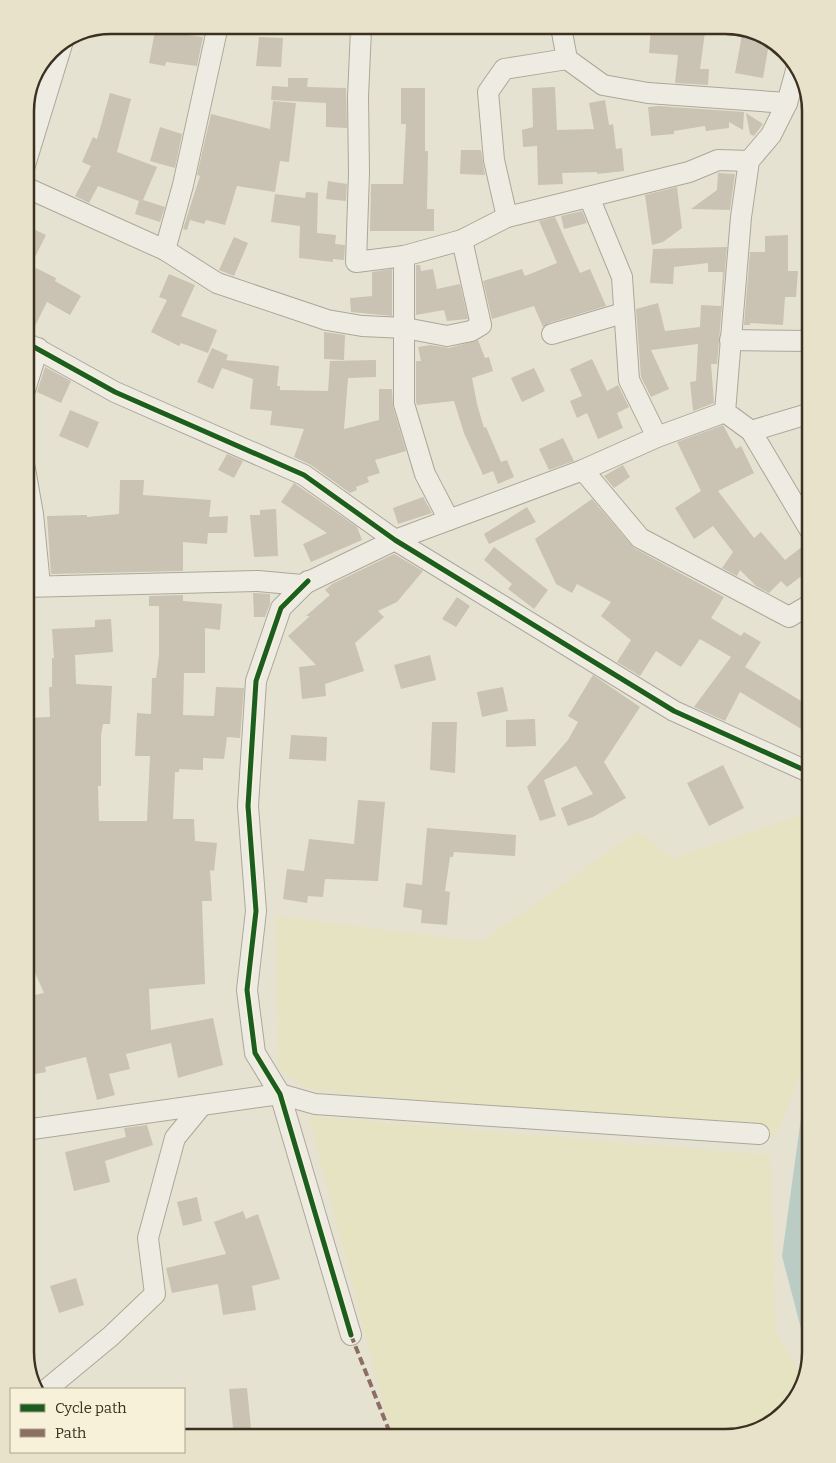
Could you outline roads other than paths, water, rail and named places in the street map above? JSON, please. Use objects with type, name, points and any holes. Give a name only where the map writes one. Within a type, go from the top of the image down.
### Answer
[{"type":"street","points":[[165,250],[183,185],[216,34]]},
{"type":"street","points":[[361,34],[356,262],[404,256],[462,240],[507,217],[689,172],[718,160],[749,161]]},
{"type":"street","points":[[562,34],[567,59]]},
{"type":"street","points":[[34,136],[59,54]]},
{"type":"street","points":[[507,217],[494,160],[488,92],[504,69],[567,59],[604,85],[648,93],[787,103]]},
{"type":"street","points":[[725,412],[741,218],[749,161],[771,135],[787,103],[794,77]]},
{"type":"street","points":[[34,191],[165,250],[217,282],[327,320],[362,326],[405,328],[447,336],[471,331],[481,325],[462,240]]},
{"type":"street","points":[[589,197],[622,277],[629,380],[657,437]]},
{"type":"street","points":[[404,256],[404,404],[425,474],[449,520]]},
{"type":"street","points":[[552,334],[623,313]]},
{"type":"street","points":[[730,340],[802,341]]},
{"type":"street","points":[[34,347],[115,392],[304,475],[395,540],[674,711],[802,769]]},
{"type":"street","points":[[34,586],[258,581],[302,585],[395,540],[583,470],[657,437],[725,412]]},
{"type":"street","points":[[725,412],[750,431],[802,517]]},
{"type":"street","points":[[750,431],[802,416]]},
{"type":"street","points":[[583,470],[640,538],[789,617],[802,609]]},
{"type":"street","points":[[308,581],[281,608],[256,681],[248,806],[256,911],[247,990],[255,1053],[280,1094],[351,1335]]},
{"type":"street","points":[[34,1129],[280,1094],[315,1104],[758,1134]]},
{"type":"street","points":[[48,1388],[111,1336],[155,1294],[148,1238],[175,1138],[202,1105]]}]
